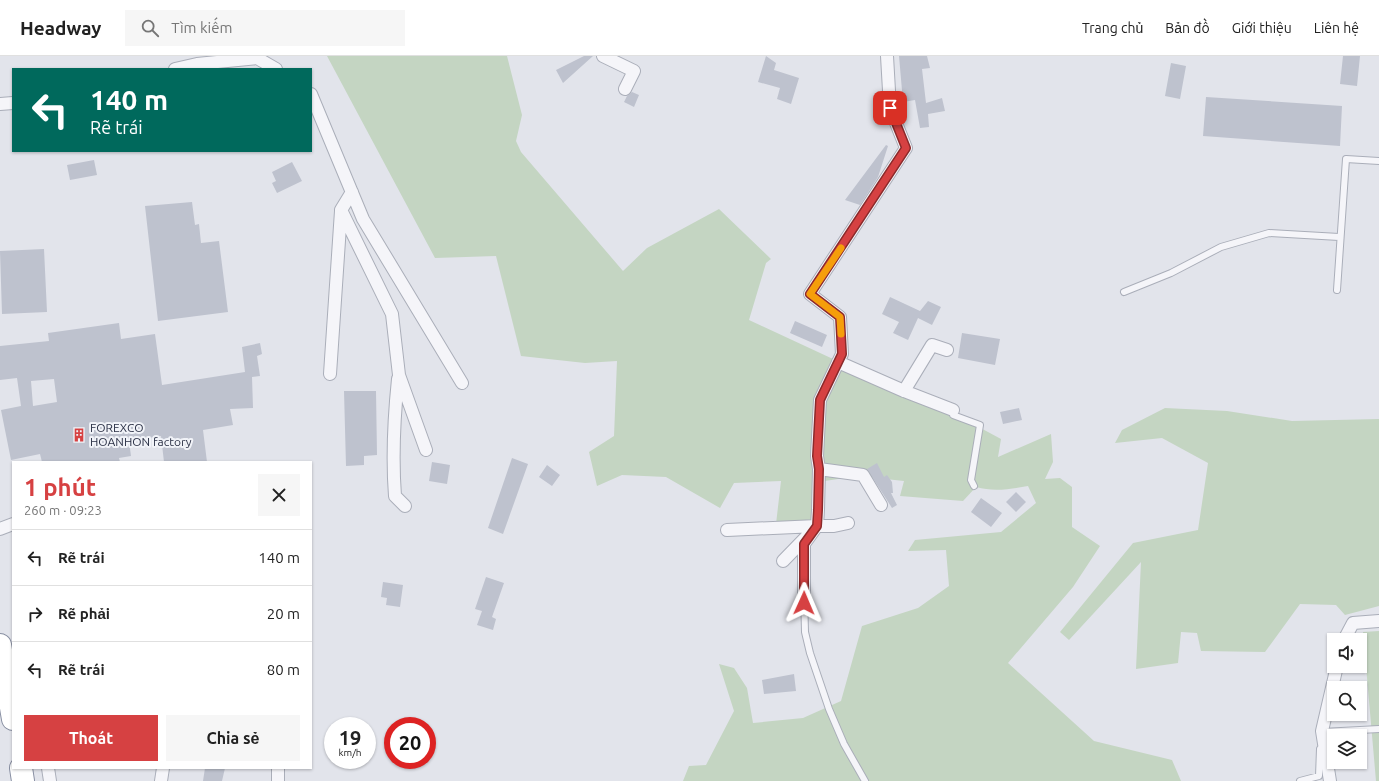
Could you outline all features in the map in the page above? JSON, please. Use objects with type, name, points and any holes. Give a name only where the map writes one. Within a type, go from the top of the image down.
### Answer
[{"type":"highway","points":[[5,657],[12,711]]},
{"type":"highway","points":[[21,769],[23,781]]},
{"type":"street","points":[[603,56],[634,71],[625,89]]},
{"type":"street","points":[[804,594],[804,544],[817,526],[819,469],[817,456],[820,400],[842,354],[840,317],[810,294],[906,148],[890,108],[887,56]]},
{"type":"street","points":[[179,68],[197,64],[257,58],[274,68]]},
{"type":"street","points":[[312,96],[363,218],[462,384]]},
{"type":"street","points":[[0,104],[12,103]]},
{"type":"street","points":[[330,374],[341,210],[352,192]]},
{"type":"street","points":[[341,210],[392,314],[399,375],[395,412],[393,475],[395,496],[405,506]]},
{"type":"street","points":[[904,391],[932,345],[947,350]]},
{"type":"street","points":[[838,362],[904,391],[953,410]]},
{"type":"street","points":[[399,375],[426,450]]},
{"type":"street","points":[[819,469],[863,475],[881,505]]},
{"type":"street","points":[[727,530],[834,526],[848,523]]},
{"type":"street","points":[[0,529],[12,524]]},
{"type":"street","points":[[782,561],[817,526]]},
{"type":"street","points":[[1348,633],[1353,623],[1379,621]]},
{"type":"street","points":[[1330,781],[1322,731],[1335,673]]},
{"type":"street","points":[[48,769],[50,781]]},
{"type":"street","points":[[161,781],[163,769]]},
{"type":"street","points":[[278,769],[278,781]]},
{"type":"lane","points":[[1337,290],[1339,237],[1346,159],[1379,161]]},
{"type":"lane","points":[[1124,292],[1171,273],[1220,246],[1269,232],[1339,237]]},
{"type":"lane","points":[[953,410],[954,415],[980,425],[971,480],[974,486]]},
{"type":"lane","points":[[804,594],[805,632],[810,653],[844,744],[865,781]]},
{"type":"lane","points":[[1300,781],[1319,776],[1322,731],[1379,729]]},
{"type":"green space","points":[[327,56],[507,56],[522,115],[516,141],[521,152],[623,271],[647,248],[719,209],[771,259],[766,263],[749,320],[975,425],[1001,439],[998,457],[1051,434],[1053,462],[1045,479],[1060,478],[1072,487],[1072,527],[1100,546],[1073,587],[1008,663],[1094,741],[1172,760],[1181,781],[683,781],[689,766],[706,765],[734,711],[719,664],[734,668],[747,688],[753,723],[803,718],[841,701],[862,626],[918,608],[949,586],[946,550],[908,551],[915,540],[1001,532],[1036,503],[1028,486],[996,490],[976,487],[963,501],[900,496],[904,481],[858,476],[818,482],[816,527],[776,524],[781,481],[734,483],[720,508],[666,477],[622,475],[597,486],[589,452],[614,436],[617,361],[585,363],[521,356],[496,256],[435,258]]},
{"type":"green space","points":[[1165,408],[1227,411],[1292,421],[1379,419],[1379,606],[1345,615],[1336,605],[1300,604],[1265,652],[1201,651],[1197,633],[1181,632],[1178,663],[1136,669],[1141,562],[1069,640],[1060,632],[1133,543],[1198,530],[1208,463],[1162,438],[1115,443],[1122,430]]},
{"type":"green space","points":[[1379,631],[1379,781],[1376,781],[1367,673],[1367,633],[1363,632]]},
{"type":"building","points":[[584,56],[593,56],[563,83],[556,70]]},
{"type":"building","points":[[766,56],[776,63],[774,70],[799,78],[791,104],[777,99],[780,88],[758,82]]},
{"type":"building","points":[[899,56],[927,56],[930,68],[922,69],[926,103],[942,98],[945,111],[928,114],[929,127],[920,128],[915,100],[903,102]]},
{"type":"building","points":[[1343,56],[1360,56],[1357,86],[1340,84]]},
{"type":"building","points":[[1171,63],[1186,66],[1180,99],[1165,96]]},
{"type":"building","points":[[632,92],[639,95],[634,107],[624,102],[627,96]]},
{"type":"building","points":[[1206,97],[1342,106],[1340,146],[1203,136]]},
{"type":"building","points":[[886,145],[888,146],[878,177],[860,205],[845,200]]},
{"type":"building","points":[[94,160],[97,175],[70,180],[67,165]]},
{"type":"building","points":[[292,162],[302,181],[277,193],[272,183],[276,181],[272,172]]},
{"type":"building","points":[[192,202],[195,225],[199,224],[201,243],[219,241],[228,312],[158,321],[145,206]]},
{"type":"building","points":[[44,249],[47,312],[2,314],[0,251]]},
{"type":"building","points":[[890,297],[920,311],[928,301],[941,307],[932,325],[918,318],[908,340],[893,333],[899,322],[882,314]]},
{"type":"building","points":[[795,321],[827,335],[822,347],[790,333]]},
{"type":"building","points":[[119,323],[121,339],[155,334],[162,385],[245,372],[242,347],[260,343],[262,354],[257,356],[260,376],[252,377],[253,408],[230,409],[233,425],[203,430],[207,461],[164,461],[161,436],[129,441],[131,456],[119,458],[120,461],[42,461],[40,454],[11,460],[1,410],[21,406],[17,378],[0,380],[0,346],[49,341],[48,333]],"holes":[[[54,379],[57,402],[33,406],[31,381]]]},
{"type":"building","points":[[962,333],[1000,339],[995,365],[958,358]]},
{"type":"building","points":[[344,391],[376,391],[377,455],[364,456],[364,465],[346,466]]},
{"type":"building","points":[[1019,408],[1022,420],[1003,424],[1000,412]]},
{"type":"building","points":[[512,458],[528,464],[503,534],[488,528]]},
{"type":"building","points":[[432,462],[450,465],[447,484],[429,481]]},
{"type":"building","points":[[877,463],[884,477],[887,475],[892,482],[893,493],[891,493],[897,505],[892,508],[867,469]]},
{"type":"building","points":[[547,465],[560,475],[552,486],[539,477]]},
{"type":"building","points":[[1016,492],[1026,502],[1016,512],[1006,502]]},
{"type":"building","points":[[981,498],[1002,513],[991,527],[971,512]]},
{"type":"building","points":[[486,577],[504,583],[492,617],[496,619],[493,630],[477,625],[482,611],[475,609]]},
{"type":"building","points":[[383,582],[403,585],[400,607],[386,605],[387,598],[381,597]]},
{"type":"building","points":[[794,674],[796,691],[764,694],[762,680]]},
{"type":"building","points":[[205,769],[225,769],[222,781],[203,781]]},
{"type":"slow traffic","points":[[841,248],[810,294],[840,317],[841,334]]},
{"type":"place","name":"FOREXCO HOANHON factory","points":[[79,435]]},
{"type":"route","points":[[804,603],[804,544],[817,526],[819,469],[817,456],[820,400],[842,354],[840,317],[810,294],[906,148],[890,108]]}]
